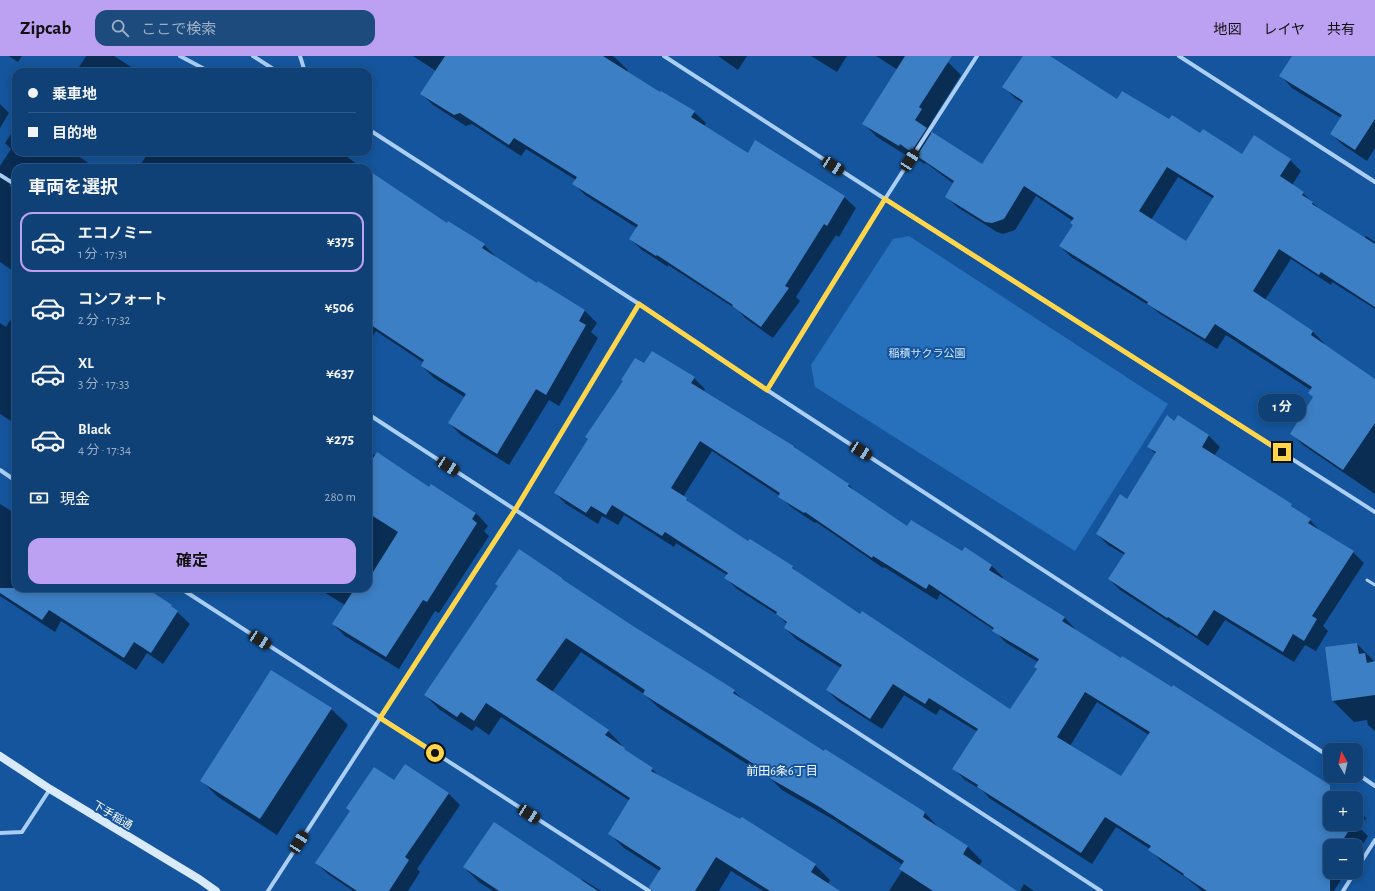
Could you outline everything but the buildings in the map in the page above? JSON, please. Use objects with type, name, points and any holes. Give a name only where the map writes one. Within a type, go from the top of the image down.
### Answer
[{"type":"main road","name":"下手稲通","points":[[0,756],[50,789],[199,879],[216,891]]},
{"type":"street","points":[[180,56],[202,68]]},
{"type":"street","points":[[253,56],[272,68]]},
{"type":"street","points":[[300,56],[304,68]]},
{"type":"street","points":[[664,56],[1375,512]]},
{"type":"street","points":[[767,390],[885,199],[976,56]]},
{"type":"street","points":[[1178,56],[1375,182]]},
{"type":"street","points":[[372,132],[639,304],[767,390],[1323,751]]},
{"type":"street","points":[[0,175],[12,182]]},
{"type":"street","points":[[268,891],[515,510],[639,304]]},
{"type":"street","points":[[372,417],[1101,891]]},
{"type":"street","points":[[0,470],[12,478]]},
{"type":"street","points":[[186,592],[649,891]]},
{"type":"street","points":[[1363,778],[1375,786]]},
{"type":"street","points":[[0,833],[22,832],[50,789]]},
{"type":"street","points":[[1363,859],[1375,840]]},
{"type":"street","points":[[1342,891],[1350,879]]},
{"type":"lane","points":[[1367,580],[1375,585]]},
{"type":"green space","name":"稲積サクラ公園","points":[[909,236],[1168,404],[1075,551],[815,387],[811,365],[893,239]]},
{"type":"district","name":"前田6条6丁目","points":[[782,771]]},
{"type":"route","points":[[435,753],[380,718],[515,510],[639,304],[767,390],[885,199],[1282,452]]}]
